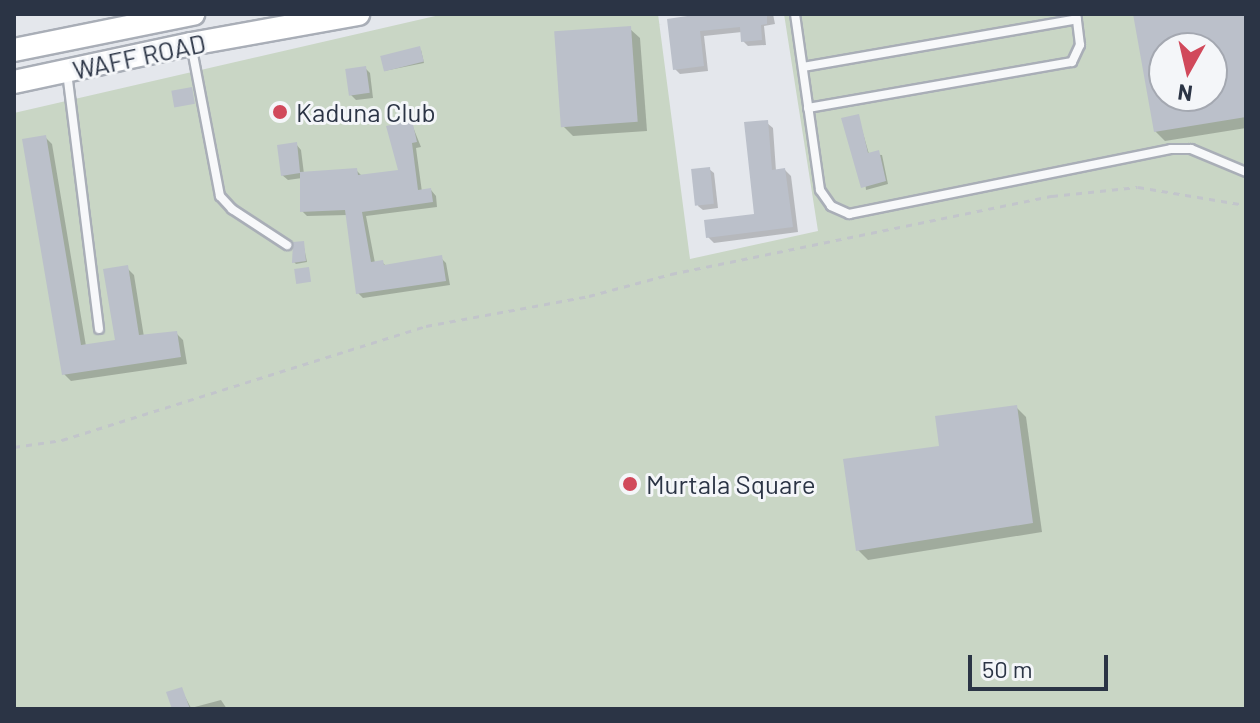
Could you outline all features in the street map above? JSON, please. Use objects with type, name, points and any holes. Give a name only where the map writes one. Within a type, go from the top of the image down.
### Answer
[{"type":"street","name":"WAFF ROAD","points":[[14,50],[193,14]]},
{"type":"street","name":"WAFF ROAD","points":[[14,82],[191,44],[358,14]]},
{"type":"lane","points":[[795,14],[820,190],[831,206],[849,214],[1171,149],[1191,149],[1246,172]]},
{"type":"lane","points":[[803,67],[1077,16],[1080,45],[1072,62],[808,108]]},
{"type":"lane","points":[[191,44],[220,196],[232,209],[287,245]]},
{"type":"lane","points":[[67,71],[99,329]]},
{"type":"path","points":[[14,447],[62,440],[426,326],[589,296],[671,274],[1052,196],[1138,187],[1246,205]]},
{"type":"green space","name":"Murtala Square","points":[[444,14],[658,14],[690,259],[818,231],[784,14],[1246,14],[1246,709],[14,709],[14,113]]},
{"type":"building","points":[[701,14],[767,14],[767,24],[761,25],[762,40],[741,42],[740,27],[700,31],[704,66],[673,70],[667,19]]},
{"type":"building","points":[[1133,14],[1246,14],[1246,117],[1154,132],[1150,112],[1228,112],[1228,32],[1148,32],[1148,98]]},
{"type":"building","points":[[631,26],[638,122],[561,127],[554,31]]},
{"type":"building","points":[[420,46],[424,62],[384,71],[380,56]]},
{"type":"building","points":[[366,66],[370,93],[349,96],[345,69]]},
{"type":"building","points":[[192,87],[195,104],[174,107],[171,91]]},
{"type":"building","points":[[859,114],[868,153],[879,150],[886,181],[861,188],[841,118]]},
{"type":"building","points":[[412,120],[417,142],[412,143],[418,190],[431,188],[433,202],[362,212],[371,262],[383,260],[384,265],[442,255],[446,281],[356,294],[345,210],[300,212],[300,173],[281,176],[277,145],[297,142],[300,172],[357,168],[358,175],[398,170],[386,126]]},
{"type":"building","points":[[768,120],[772,170],[785,168],[793,227],[706,238],[704,220],[754,214],[744,122]]},
{"type":"building","points":[[46,135],[81,345],[115,340],[103,269],[128,265],[139,335],[177,331],[181,357],[62,375],[22,139]]},
{"type":"building","points":[[710,167],[714,204],[695,206],[691,169]]},
{"type":"building","points":[[304,241],[306,261],[292,263],[293,242]]},
{"type":"building","points":[[309,267],[311,282],[296,284],[294,269]]},
{"type":"building","points":[[1017,405],[1033,523],[856,551],[843,459],[939,446],[935,416]]},
{"type":"building","points":[[182,687],[190,709],[172,709],[166,692]]},
{"type":"place","name":"Kaduna Club","points":[[280,112]]},
{"type":"place","name":"Murtala Square","points":[[630,484]]}]
